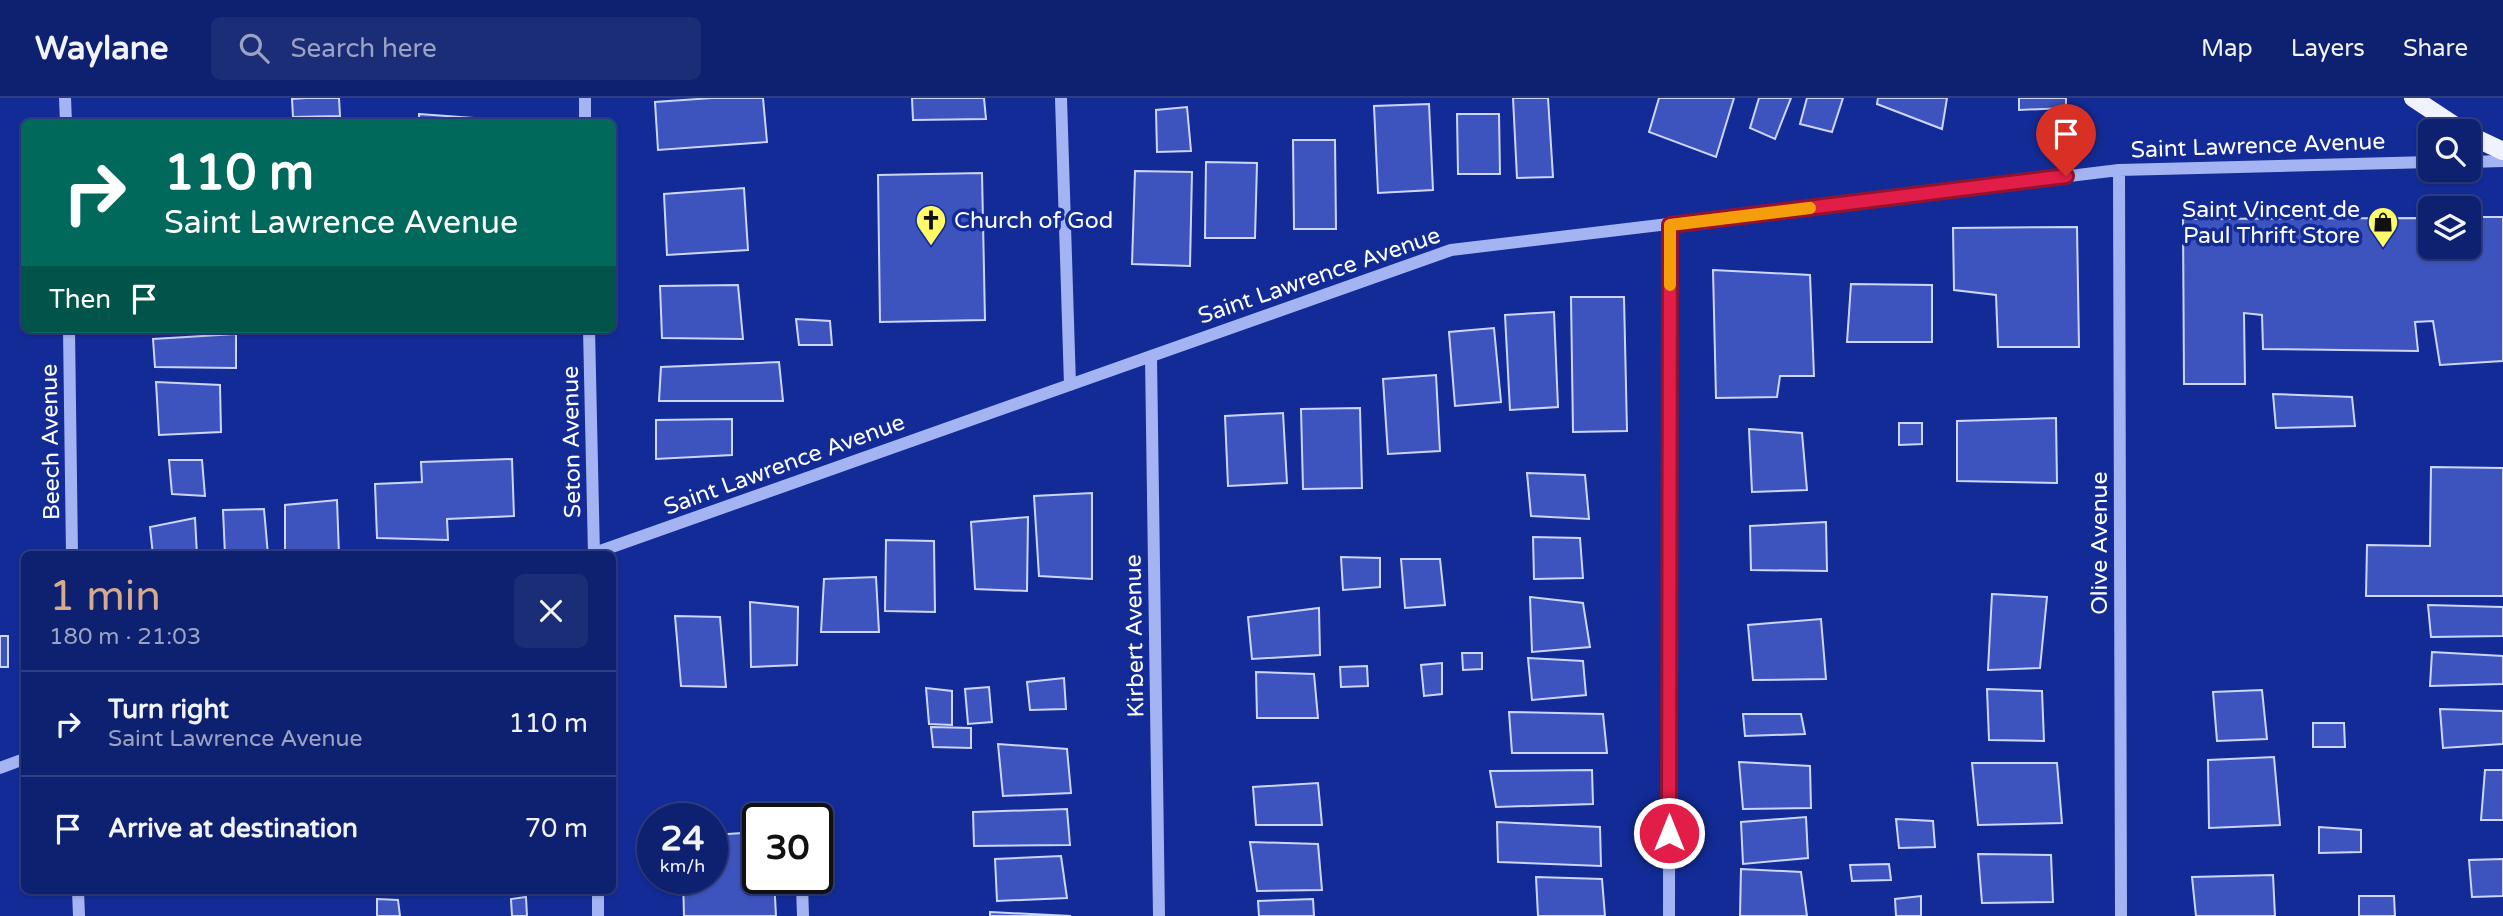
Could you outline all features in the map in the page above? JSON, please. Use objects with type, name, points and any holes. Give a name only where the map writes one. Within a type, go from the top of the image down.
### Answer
[{"type":"main road","points":[[2413,98],[2445,119]]},
{"type":"main road","points":[[2481,141],[2503,151]]},
{"type":"street","points":[[65,98],[66,119]]},
{"type":"street","points":[[585,98],[585,119]]},
{"type":"street","points":[[1061,98],[1070,385]]},
{"type":"street","points":[[2481,162],[2503,161]]},
{"type":"street","name":"Saint Lawrence Avenue","points":[[600,551],[1451,250],[2119,170],[2418,162]]},
{"type":"street","name":"Olive Avenue","points":[[2119,170],[2121,916]]},
{"type":"street","points":[[1669,916],[1670,225]]},
{"type":"street","name":"Beech Avenue","points":[[69,333],[72,551]]},
{"type":"street","name":"Seton Avenue","points":[[589,333],[592,551]]},
{"type":"street","name":"Kirbert Avenue","points":[[1151,356],[1159,916]]},
{"type":"street","points":[[0,768],[21,760]]},
{"type":"street","points":[[78,894],[79,916]]},
{"type":"street","points":[[598,894],[598,916]]},
{"type":"street","points":[[802,894],[803,916]]},
{"type":"building","points":[[339,98],[340,116],[293,117],[292,99]]},
{"type":"building","points":[[763,98],[767,142],[658,150],[655,102]]},
{"type":"building","points":[[912,98],[984,98],[986,119],[913,120]]},
{"type":"building","points":[[1513,98],[1548,98],[1553,177],[1517,178]]},
{"type":"building","points":[[1659,98],[1734,98],[1716,157],[1649,132]]},
{"type":"building","points":[[1759,98],[1791,98],[1775,139],[1750,128]]},
{"type":"building","points":[[1807,98],[1843,98],[1832,132],[1800,124]]},
{"type":"building","points":[[1878,98],[1947,98],[1942,129],[1877,104]]},
{"type":"building","points":[[2019,98],[2066,98],[2066,108],[2019,110]]},
{"type":"building","points":[[1429,104],[1433,190],[1378,193],[1374,106]]},
{"type":"building","points":[[1187,107],[1191,151],[1157,152],[1156,110]]},
{"type":"building","points":[[419,114],[487,119],[419,119]]},
{"type":"building","points":[[1457,114],[1499,114],[1500,174],[1458,174]]},
{"type":"building","points":[[1293,140],[1335,140],[1336,229],[1294,229]]},
{"type":"building","points":[[1206,162],[1257,163],[1255,238],[1205,238]]},
{"type":"building","points":[[1135,171],[1192,172],[1190,266],[1132,264]]},
{"type":"building","name":"Church of God","points":[[982,173],[985,320],[880,322],[878,175]]},
{"type":"building","points":[[744,188],[748,250],[667,255],[664,194]]},
{"type":"building","points":[[2481,217],[2503,217],[2503,361],[2440,365],[2433,321],[2415,322],[2418,351],[2263,349],[2262,315],[2244,313],[2245,384],[2184,384],[2183,219],[2418,218],[2418,259],[2481,259]]},
{"type":"building","points":[[2077,227],[2079,347],[1998,347],[1996,295],[1954,290],[1953,228]]},
{"type":"building","points":[[1713,270],[1810,275],[1814,376],[1780,376],[1777,397],[1716,398]]},
{"type":"building","points":[[1851,284],[1932,285],[1932,342],[1847,342]]},
{"type":"building","points":[[738,285],[743,339],[662,338],[660,286]]},
{"type":"building","points":[[1571,297],[1624,297],[1627,431],[1573,432]]},
{"type":"building","points":[[1554,312],[1558,407],[1510,410],[1505,315]]},
{"type":"building","points":[[796,319],[830,321],[832,345],[799,345]]},
{"type":"building","points":[[1494,328],[1501,402],[1455,406],[1449,332]]},
{"type":"building","points":[[236,334],[236,368],[155,367],[153,339]]},
{"type":"building","points":[[779,362],[783,401],[659,401],[661,367]]},
{"type":"building","points":[[1436,375],[1440,451],[1388,454],[1383,379]]},
{"type":"building","points":[[156,382],[220,385],[221,432],[159,435]]},
{"type":"building","points":[[2273,394],[2352,397],[2355,426],[2276,428]]},
{"type":"building","points":[[1360,408],[1362,488],[1303,489],[1301,409]]},
{"type":"building","points":[[1283,413],[1287,483],[1228,486],[1225,416]]},
{"type":"building","points":[[2056,418],[2057,483],[1957,481],[1957,421]]},
{"type":"building","points":[[732,419],[732,455],[656,459],[656,420]]},
{"type":"building","points":[[1899,423],[1922,423],[1922,444],[1899,445]]},
{"type":"building","points":[[1749,429],[1802,433],[1807,490],[1752,492]]},
{"type":"building","points":[[512,459],[514,516],[447,519],[448,540],[377,538],[375,484],[422,482],[421,462]]},
{"type":"building","points":[[169,460],[202,460],[205,496],[172,494]]},
{"type":"building","points":[[2431,467],[2503,468],[2503,596],[2366,596],[2367,545],[2430,546]]},
{"type":"building","points":[[1527,473],[1585,475],[1589,519],[1531,516]]},
{"type":"building","points":[[1092,493],[1092,579],[1039,576],[1034,496]]},
{"type":"building","points":[[337,500],[339,551],[285,551],[285,505]]},
{"type":"building","points":[[264,509],[268,551],[225,551],[223,510]]},
{"type":"building","points":[[1028,517],[1027,591],[975,589],[971,522]]},
{"type":"building","points":[[195,518],[197,551],[153,551],[150,527]]},
{"type":"building","points":[[1826,522],[1827,571],[1751,570],[1750,526]]},
{"type":"building","points":[[1533,537],[1580,538],[1583,578],[1534,579]]},
{"type":"building","points":[[886,540],[934,541],[935,612],[885,611]]},
{"type":"building","points":[[1341,557],[1380,558],[1380,587],[1343,590]]},
{"type":"building","points":[[1401,559],[1440,559],[1445,605],[1405,608]]},
{"type":"building","points":[[876,577],[879,632],[821,632],[824,579]]},
{"type":"building","points":[[1992,594],[2047,597],[2040,668],[1988,670]]},
{"type":"building","points":[[1530,597],[1583,603],[1590,647],[1532,652]]},
{"type":"building","points":[[750,602],[798,607],[797,665],[751,667]]},
{"type":"building","points":[[2428,605],[2503,607],[2503,636],[2431,637]]},
{"type":"building","points":[[1319,608],[1320,655],[1252,659],[1248,617]]},
{"type":"building","points":[[675,616],[720,617],[726,687],[681,686]]},
{"type":"building","points":[[1821,619],[1826,679],[1753,680],[1748,625]]},
{"type":"building","points":[[0,636],[8,636],[8,667],[0,667]]},
{"type":"building","points":[[2432,652],[2503,656],[2503,684],[2430,686]]},
{"type":"building","points":[[1462,653],[1482,653],[1482,669],[1463,670]]},
{"type":"building","points":[[1528,658],[1583,661],[1586,695],[1532,700]]},
{"type":"building","points":[[1442,663],[1442,694],[1424,696],[1421,665]]},
{"type":"building","points":[[1367,666],[1368,686],[1341,687],[1340,667]]},
{"type":"building","points":[[1256,672],[1314,674],[1318,718],[1257,718]]},
{"type":"building","points":[[1064,678],[1066,709],[1030,710],[1027,682]]},
{"type":"building","points":[[989,687],[992,722],[968,724],[965,689]]},
{"type":"building","points":[[926,688],[952,691],[952,725],[929,724]]},
{"type":"building","points":[[1987,689],[2042,691],[2044,741],[1989,740]]},
{"type":"building","points":[[2262,690],[2267,739],[2217,741],[2213,692]]},
{"type":"building","points":[[2440,709],[2503,711],[2503,744],[2443,748]]},
{"type":"building","points":[[1509,712],[1603,714],[1607,753],[1512,753]]},
{"type":"building","points":[[1743,714],[1801,714],[1805,734],[1745,736]]},
{"type":"building","points":[[2313,723],[2344,723],[2345,747],[2313,747]]},
{"type":"building","points":[[931,727],[971,728],[971,748],[933,747]]},
{"type":"building","points":[[998,744],[1067,749],[1071,793],[1003,796]]},
{"type":"building","points":[[2274,757],[2280,825],[2209,828],[2208,760]]},
{"type":"building","points":[[1739,762],[1810,766],[1811,808],[1743,809]]},
{"type":"building","points":[[1972,763],[2057,763],[2062,823],[1978,825]]},
{"type":"building","points":[[1592,770],[1593,804],[1496,807],[1490,771]]},
{"type":"building","points":[[2485,770],[2503,770],[2503,820],[2481,820]]},
{"type":"building","points":[[1318,783],[1322,825],[1256,825],[1253,787]]},
{"type":"building","points":[[1067,809],[1070,845],[974,846],[973,812]]},
{"type":"building","points":[[1806,817],[1808,858],[1743,864],[1741,822]]},
{"type":"building","points":[[1896,819],[1933,821],[1935,847],[1899,848]]},
{"type":"building","points":[[1497,822],[1600,827],[1601,866],[1498,862]]},
{"type":"building","points":[[2319,827],[2361,830],[2361,852],[2319,853]]},
{"type":"building","points":[[742,833],[742,894],[775,894],[776,916],[684,916],[683,894],[728,894],[728,834]]},
{"type":"building","points":[[1250,842],[1318,844],[1322,890],[1257,891]]},
{"type":"building","points":[[1978,854],[2051,855],[2053,902],[1982,903]]},
{"type":"building","points":[[1061,856],[1067,898],[997,901],[995,859]]},
{"type":"building","points":[[2503,859],[2503,896],[2472,897],[2469,860]]},
{"type":"building","points":[[1889,864],[1891,880],[1852,881],[1850,865]]},
{"type":"building","points":[[1741,869],[1801,872],[1807,916],[1740,916]]},
{"type":"building","points":[[2273,875],[2275,916],[2196,916],[2192,877]]},
{"type":"building","points":[[1536,877],[1602,879],[1605,916],[1538,916]]},
{"type":"building","points":[[1921,896],[1921,916],[1896,916],[1895,899]]},
{"type":"building","points":[[2359,896],[2394,896],[2395,916],[2359,916]]},
{"type":"building","points":[[526,897],[527,916],[512,916],[511,899]]},
{"type":"building","points":[[377,899],[398,900],[400,916],[377,916]]},
{"type":"building","points":[[1313,899],[1314,916],[1259,916],[1258,901]]},
{"type":"building","points":[[990,912],[1071,916],[990,916]]},
{"type":"slow traffic","points":[[1670,285],[1670,225],[1810,208]]},
{"type":"place","name":"Church of God","points":[[931,247]]},
{"type":"place","name":"Saint Vincent de Paul Thrift Store","points":[[2383,249]]},
{"type":"route","points":[[1669,833],[1670,225],[2066,176]]}]
